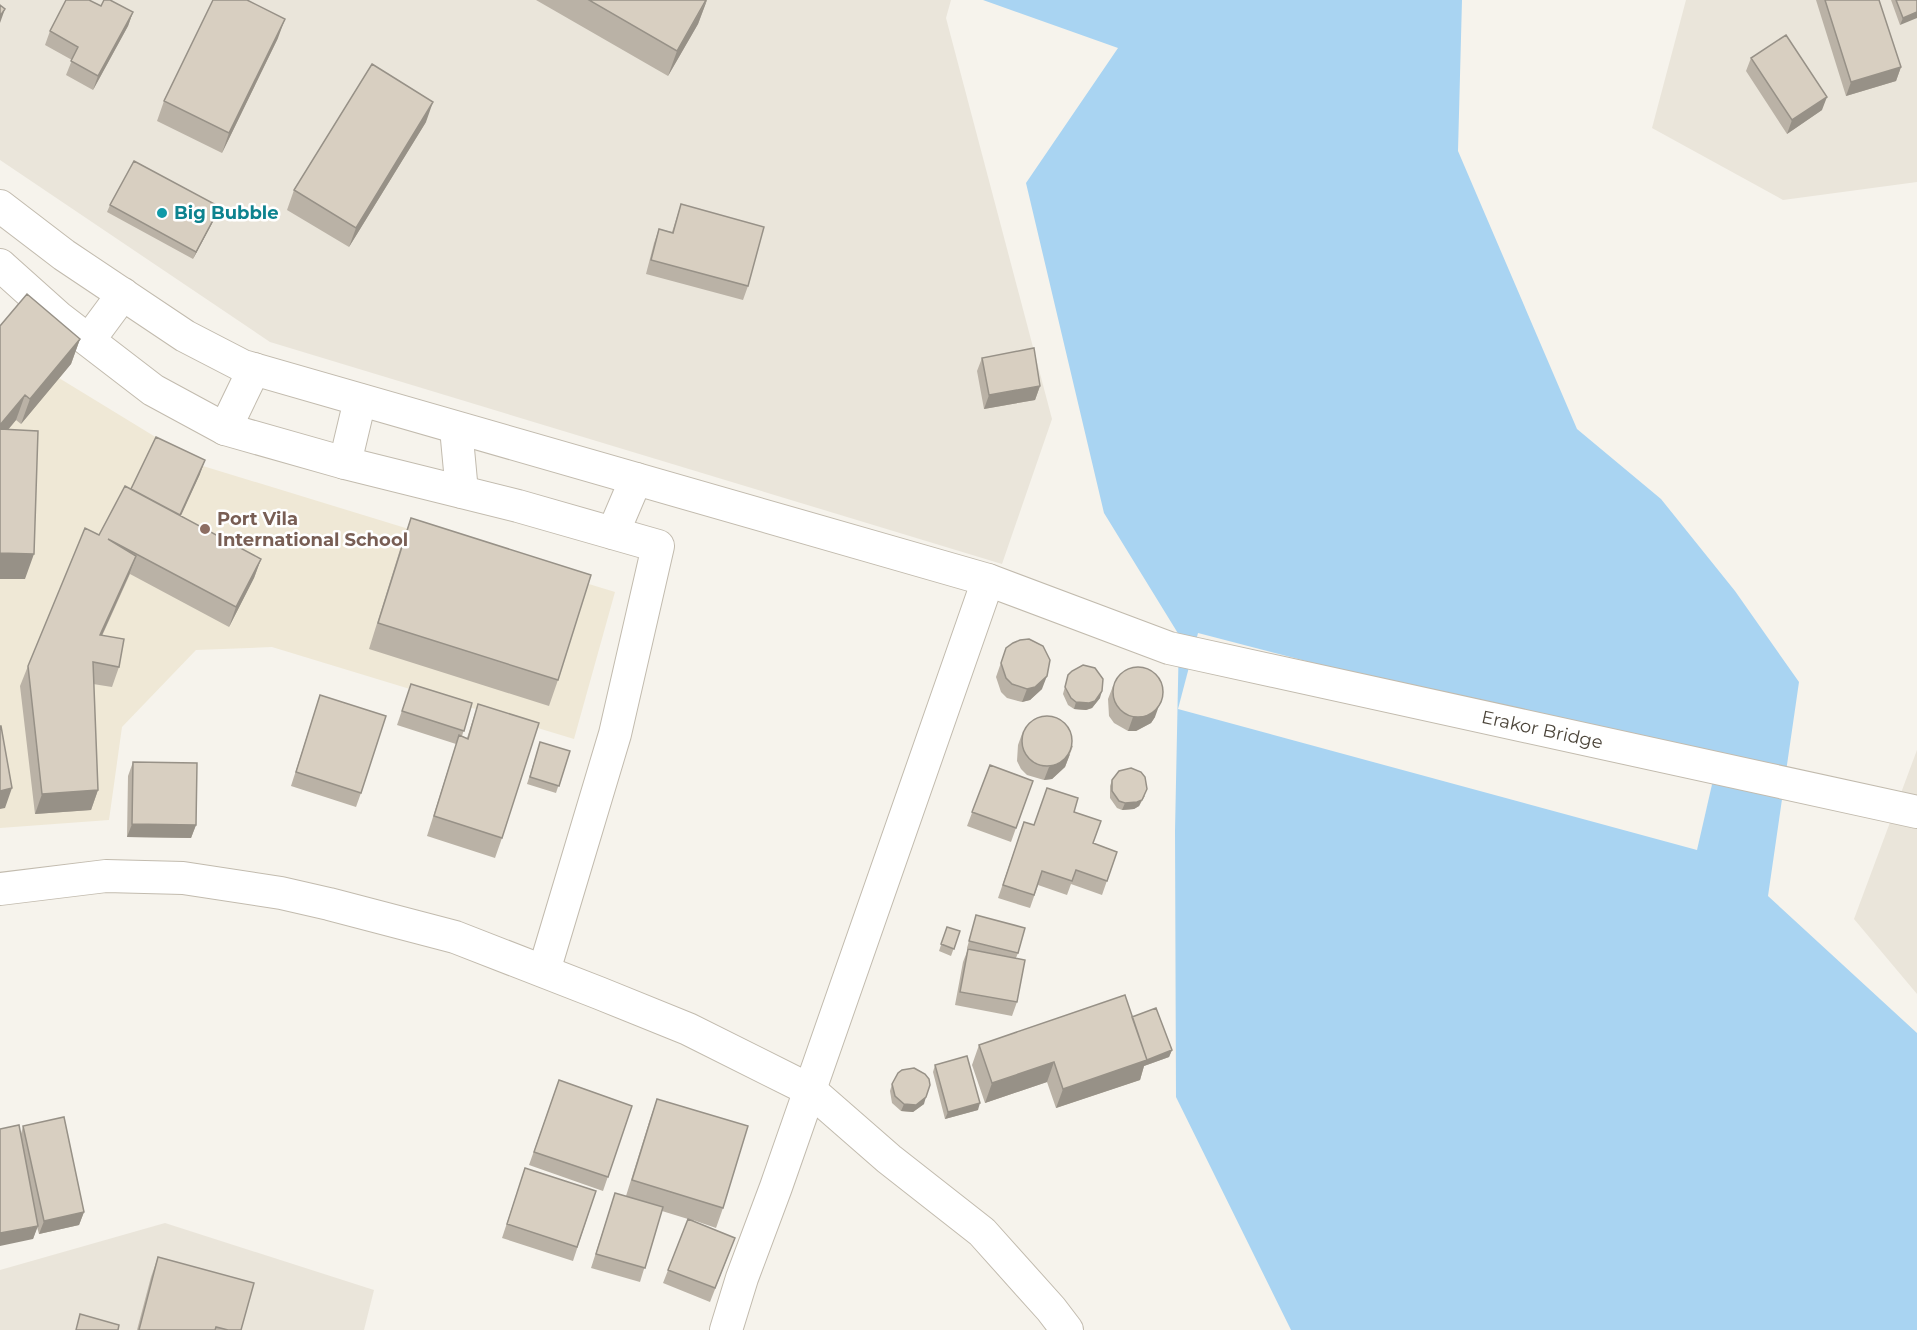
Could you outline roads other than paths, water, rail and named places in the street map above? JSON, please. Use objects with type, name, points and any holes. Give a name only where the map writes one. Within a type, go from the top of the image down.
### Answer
[{"type":"street","name":"Erakor Bridge","points":[[0,206],[64,255],[185,336],[243,366],[988,580],[1169,648],[1917,812]]},
{"type":"street","points":[[0,265],[58,317],[153,390],[225,429],[658,546],[615,734],[544,971]]},
{"type":"street","points":[[89,340],[123,294]]},
{"type":"street","points":[[225,429],[254,369]]},
{"type":"street","points":[[345,463],[360,400]]},
{"type":"street","points":[[456,428],[462,492]]},
{"type":"street","points":[[613,533],[636,479]]},
{"type":"street","points":[[726,1330],[742,1278],[988,580]]},
{"type":"street","points":[[0,889],[106,876],[183,878],[281,893],[455,937],[688,1029],[810,1090],[889,1159],[982,1232],[1067,1330]]},
{"type":"water","points":[[983,0],[1462,0],[1458,151],[1577,429],[1661,499],[1735,591],[1799,682],[1768,896],[1917,1033],[1917,1330],[1291,1330],[1176,1097],[1175,831],[1179,635],[1104,513],[1026,183],[1118,48]]},
{"type":"place","name":"Big Bubble","points":[[162,213]]},
{"type":"place","name":"Port Vila International School","points":[[205,529]]}]
